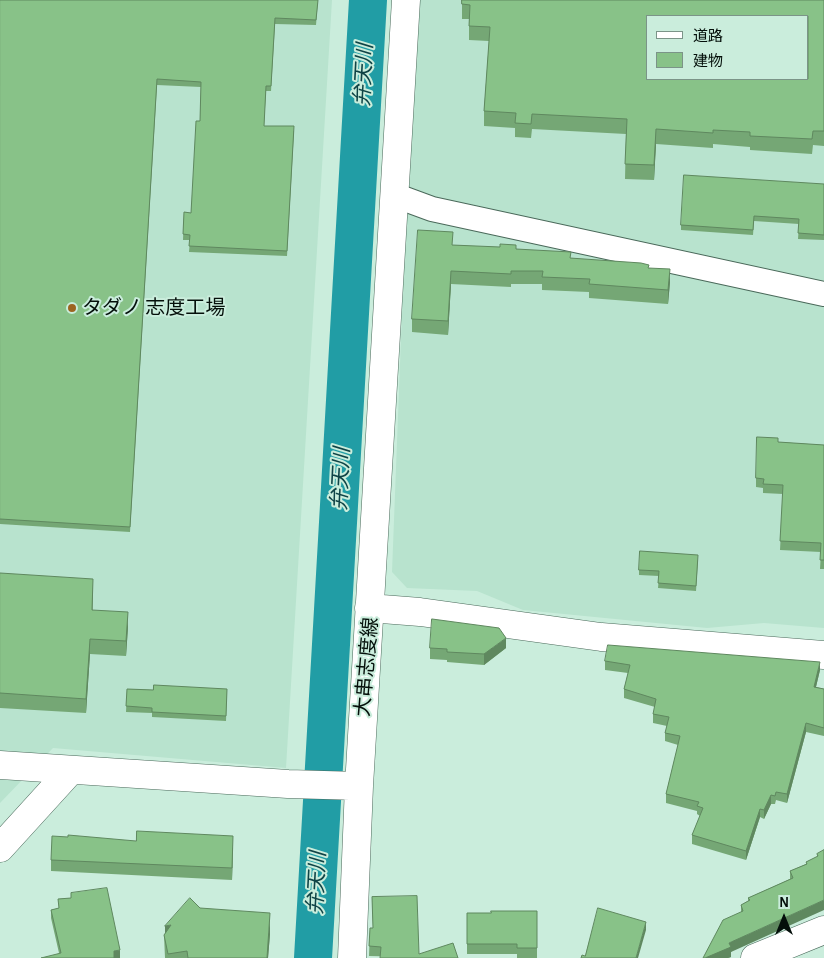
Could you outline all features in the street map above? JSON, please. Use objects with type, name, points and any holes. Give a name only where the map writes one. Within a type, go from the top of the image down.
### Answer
[{"type":"main road","points":[[369,608],[406,0]]},
{"type":"main road","name":"大串志度線","points":[[352,958],[346,786],[369,608],[420,612],[601,638],[824,655]]},
{"type":"main road","points":[[0,765],[288,784],[346,786]]},
{"type":"main road","points":[[0,848],[71,770]]},
{"type":"main road","points":[[774,955],[824,930]]},
{"type":"street","points":[[394,195],[432,209],[824,294]]},
{"type":"shaded area","points":[[0,0],[332,0],[286,768],[53,748],[0,803]]},
{"type":"shaded area","points":[[414,0],[824,0],[824,628],[764,623],[707,628],[523,610],[477,591],[407,588],[392,572]]},
{"type":"building","name":"タダノ 志度工場","points":[[0,0],[318,0],[316,20],[275,18],[271,86],[266,86],[264,126],[294,126],[287,251],[189,246],[190,235],[183,234],[184,212],[191,213],[196,121],[200,121],[201,82],[157,79],[130,527],[0,519]]},
{"type":"building","points":[[462,0],[824,0],[824,131],[813,131],[812,139],[750,136],[750,132],[713,130],[713,133],[656,129],[654,165],[625,164],[627,119],[532,114],[531,124],[515,123],[516,113],[484,111],[490,27],[469,26],[470,5],[462,4]]},
{"type":"building","points":[[684,175],[824,184],[824,235],[798,233],[799,219],[754,216],[753,230],[681,225]]},
{"type":"building","points":[[418,230],[453,232],[452,245],[500,247],[500,244],[516,245],[516,249],[571,252],[570,258],[641,263],[649,265],[648,268],[670,269],[668,290],[589,284],[590,279],[542,277],[543,271],[511,271],[511,274],[451,271],[448,321],[412,319]]},
{"type":"building","points":[[757,437],[778,438],[778,442],[824,445],[824,560],[820,560],[821,543],[780,541],[783,485],[763,484],[764,479],[756,478]]},
{"type":"building","points":[[640,551],[698,555],[696,586],[658,583],[659,571],[639,570]]},
{"type":"building","points":[[0,573],[93,579],[92,610],[128,612],[126,641],[90,639],[86,699],[0,693]]},
{"type":"building","points":[[432,619],[499,628],[506,638],[484,654],[447,652],[447,649],[430,648]]},
{"type":"building","points":[[608,645],[820,662],[814,687],[824,689],[824,728],[806,723],[787,794],[776,792],[775,796],[771,795],[764,810],[760,809],[746,851],[692,835],[703,808],[697,806],[699,802],[666,794],[680,736],[665,733],[669,717],[653,714],[656,699],[624,689],[630,665],[605,661]]},
{"type":"building","points":[[154,685],[227,689],[226,716],[152,712],[152,708],[126,706],[127,689],[153,690]]},
{"type":"building","points":[[137,831],[233,836],[232,868],[51,860],[52,836],[68,837],[68,835],[136,841]]},
{"type":"building","points":[[824,850],[824,900],[729,943],[731,947],[703,958],[723,920],[743,911],[741,905],[750,900],[748,898],[793,878],[790,871],[807,864],[806,862],[818,856],[817,854]]},
{"type":"building","points":[[107,888],[120,950],[114,951],[114,958],[41,958],[61,953],[51,910],[59,908],[58,899],[71,898],[71,893]]},
{"type":"building","points":[[417,896],[419,954],[453,943],[458,958],[380,958],[381,947],[369,946],[370,928],[373,928],[372,897]]},
{"type":"building","points":[[190,898],[200,908],[270,913],[267,958],[188,958],[187,951],[168,954],[164,935],[171,925],[165,926]]},
{"type":"building","points":[[598,908],[646,922],[636,958],[581,958],[582,955],[585,956]]},
{"type":"building","points":[[491,911],[537,911],[537,948],[517,948],[517,944],[467,944],[467,913],[491,913]]},
{"type":"waterway","name":"弁天川","points":[[313,958],[368,0]]},
{"type":"place","name":"タダノ 志度工場","points":[[72,308]]}]
